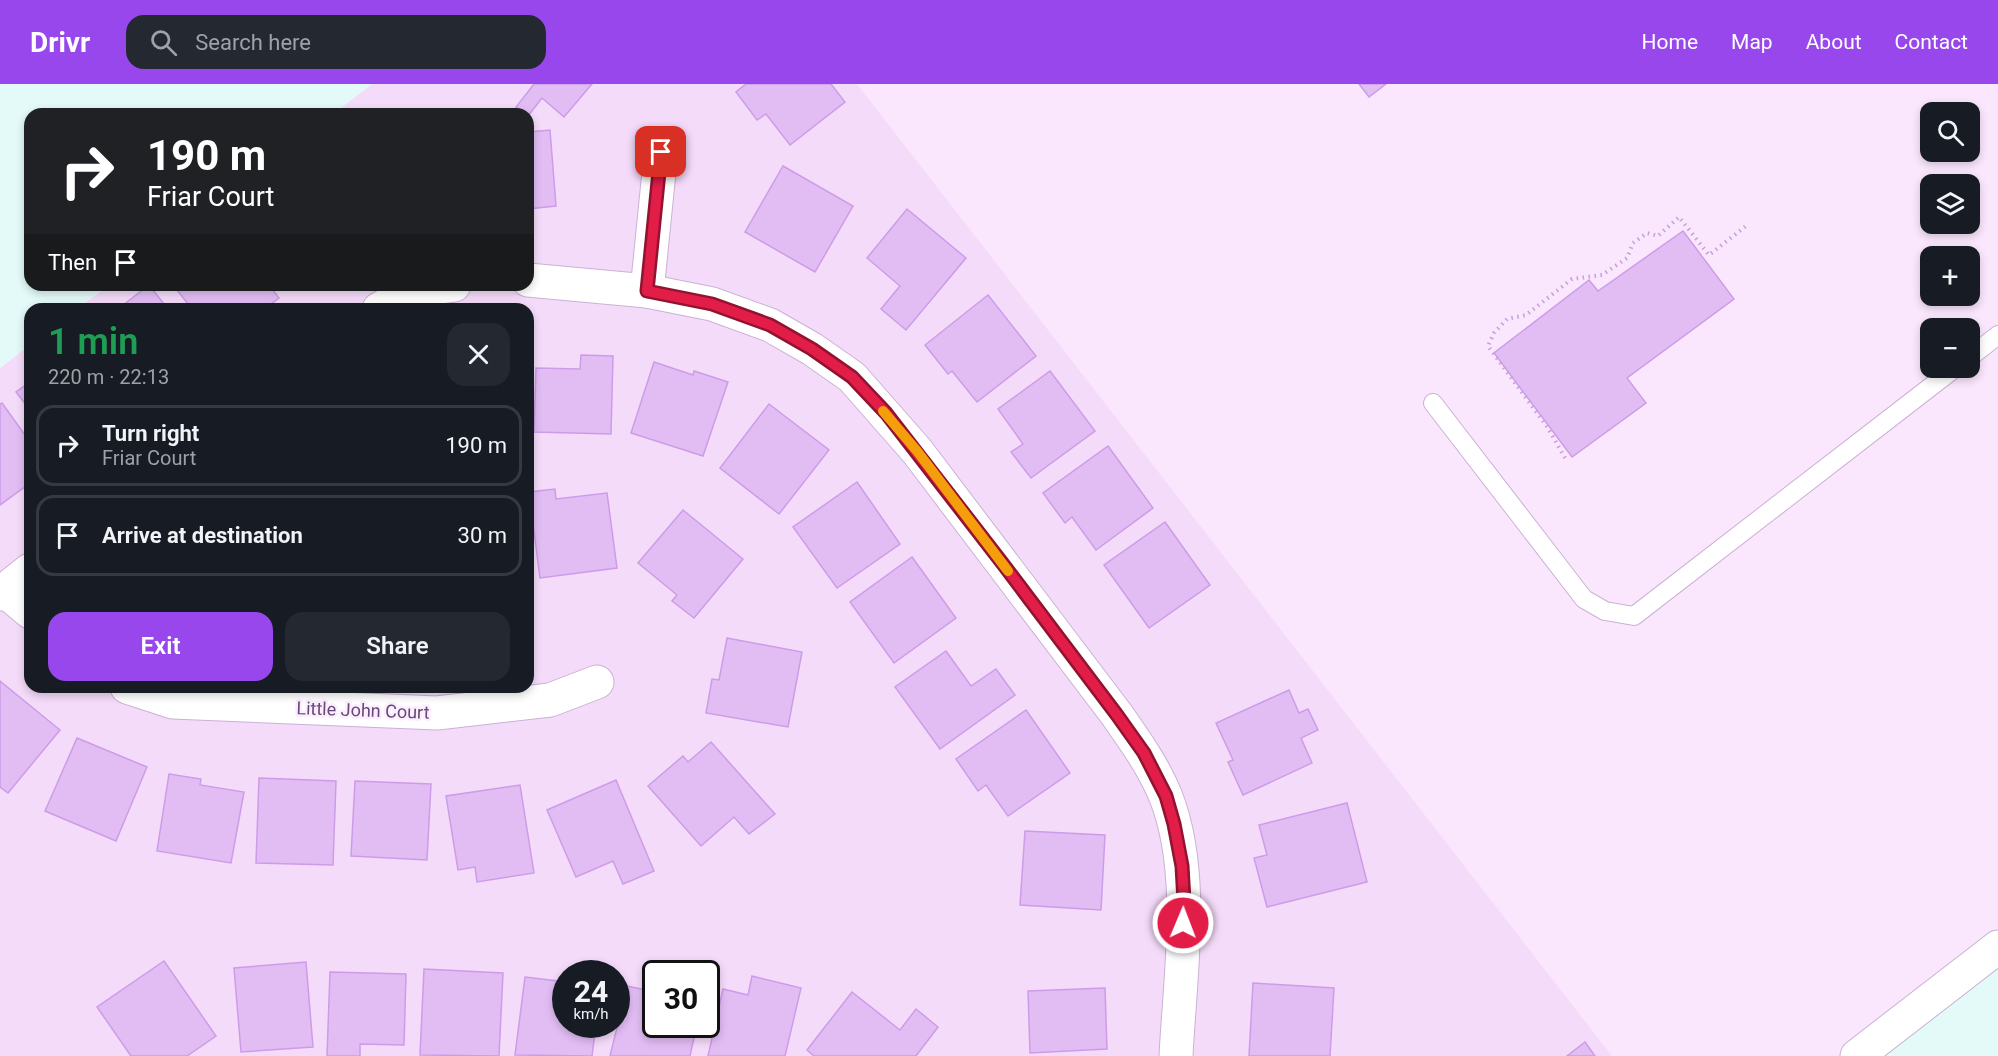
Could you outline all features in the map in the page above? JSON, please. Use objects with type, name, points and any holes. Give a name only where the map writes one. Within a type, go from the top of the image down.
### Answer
[{"type":"street","points":[[647,291],[661,152]]},
{"type":"street","points":[[534,281],[647,291],[712,304],[770,325],[812,349],[852,377],[917,451],[1131,734],[1144,753],[1166,796],[1182,866],[1184,901],[1176,1056]]},
{"type":"street","points":[[390,303],[422,291]]},
{"type":"street","points":[[24,575],[2,592],[24,608]]},
{"type":"street","name":"Little John Court","points":[[145,693],[173,702],[437,713],[550,700],[597,682]]},
{"type":"street","points":[[1857,1056],[1998,947]]},
{"type":"lane","points":[[1980,349],[1998,335]]},
{"type":"lane","points":[[1433,403],[1584,599],[1605,611],[1634,616],[1942,378]]},
{"type":"path","points":[[1565,458],[1548,428],[1488,346],[1494,333],[1507,319],[1526,315],[1572,279],[1602,275],[1627,258],[1633,243],[1647,233],[1658,236],[1679,217],[1709,255],[1746,226]]},
{"type":"shaded area","points":[[0,84],[372,84],[341,108],[24,108],[24,291],[101,291],[85,303],[24,303],[24,350],[0,368]]},
{"type":"shaded area","points":[[372,84],[857,84],[1612,1056],[0,1056],[0,368],[24,350],[24,693],[534,693],[534,303],[85,303],[101,291],[534,291],[534,108],[341,108]]},
{"type":"shaded area","points":[[1998,969],[1998,1056],[1879,1056]]},
{"type":"building","points":[[534,84],[592,84],[564,117],[542,98],[534,108],[516,107]]},
{"type":"building","points":[[746,84],[831,84],[845,102],[790,145],[766,114],[757,120],[736,92]]},
{"type":"building","points":[[1359,84],[1386,84],[1369,97]]},
{"type":"building","points":[[550,130],[556,206],[534,208],[534,131]]},
{"type":"building","points":[[783,166],[853,206],[815,272],[745,232]]},
{"type":"building","points":[[907,209],[966,258],[906,330],[881,309],[900,286],[867,258]]},
{"type":"building","points":[[1683,231],[1734,299],[1627,378],[1646,403],[1572,457],[1494,353],[1589,280],[1598,291]]},
{"type":"building","points":[[141,291],[154,291],[163,303],[126,303]]},
{"type":"building","points":[[178,291],[274,291],[279,298],[272,303],[187,303]]},
{"type":"building","points":[[988,295],[1036,356],[977,402],[952,371],[948,374],[925,345]]},
{"type":"building","points":[[581,355],[613,356],[611,434],[534,432],[536,368],[580,369]]},
{"type":"building","points":[[654,362],[693,375],[694,371],[728,382],[703,456],[631,433]]},
{"type":"building","points":[[1050,371],[1095,431],[1031,478],[1011,452],[1023,444],[998,409]]},
{"type":"building","points":[[24,386],[24,402],[16,392]]},
{"type":"building","points":[[2,403],[24,434],[24,487],[0,505],[0,404]]},
{"type":"building","points":[[769,404],[829,450],[779,514],[720,468]]},
{"type":"building","points":[[1108,446],[1153,508],[1096,550],[1072,517],[1065,523],[1043,493]]},
{"type":"building","points":[[857,482],[900,544],[837,588],[793,527]]},
{"type":"building","points":[[555,489],[556,499],[607,493],[617,568],[540,578],[534,531],[534,491]]},
{"type":"building","points":[[683,510],[743,559],[694,618],[672,601],[677,595],[638,563]]},
{"type":"building","points":[[1165,522],[1210,585],[1149,628],[1104,565]]},
{"type":"building","points":[[912,557],[956,618],[894,663],[850,602]]},
{"type":"building","points":[[727,638],[802,652],[788,727],[706,713],[712,679],[719,680]]},
{"type":"building","points":[[946,651],[971,686],[996,669],[1015,695],[940,749],[895,687]]},
{"type":"building","points":[[0,681],[60,730],[8,793],[0,787]]},
{"type":"building","points":[[1289,690],[1299,713],[1308,709],[1318,730],[1301,738],[1312,763],[1243,795],[1228,762],[1233,760],[1216,723]]},
{"type":"building","points":[[1026,710],[1070,773],[1008,816],[986,785],[978,791],[956,759]]},
{"type":"building","points":[[77,738],[147,767],[116,841],[45,811]]},
{"type":"building","points":[[711,742],[775,814],[749,834],[734,817],[701,846],[648,786],[683,756],[688,762]]},
{"type":"building","points":[[169,774],[201,779],[200,785],[244,792],[231,863],[157,851]]},
{"type":"building","points":[[259,778],[336,781],[333,865],[256,863]]},
{"type":"building","points":[[616,780],[654,871],[623,884],[613,861],[576,877],[547,810]]},
{"type":"building","points":[[355,781],[431,784],[427,860],[351,856]]},
{"type":"building","points":[[520,785],[534,873],[477,882],[475,867],[458,870],[446,796]]},
{"type":"building","points":[[1347,803],[1367,882],[1267,907],[1254,858],[1267,855],[1259,825]]},
{"type":"building","points":[[1025,831],[1105,835],[1101,910],[1020,905]]},
{"type":"building","points":[[164,961],[216,1036],[187,1056],[131,1056],[97,1007]]},
{"type":"building","points":[[306,962],[313,1047],[241,1052],[234,968]]},
{"type":"building","points":[[424,969],[503,973],[499,1056],[420,1055]]},
{"type":"building","points":[[330,972],[406,974],[404,1045],[360,1044],[360,1056],[327,1056]]},
{"type":"building","points":[[752,976],[801,988],[785,1056],[708,1056],[712,1038],[720,1038],[720,1002],[723,989],[748,995]]},
{"type":"building","points":[[525,977],[552,980],[552,1038],[594,1038],[592,1056],[515,1055]]},
{"type":"building","points":[[1253,983],[1334,988],[1330,1056],[1249,1056]]},
{"type":"building","points":[[630,987],[642,989],[642,1038],[694,1038],[690,1056],[610,1056],[614,1038],[630,1038]]},
{"type":"building","points":[[1105,988],[1107,1049],[1030,1053],[1028,991]]},
{"type":"building","points":[[852,992],[900,1030],[916,1009],[938,1027],[916,1056],[814,1056],[807,1050]]},
{"type":"building","points":[[1585,1042],[1595,1056],[1567,1056]]},
{"type":"slow traffic","points":[[883,411],[917,451],[1008,571]]},
{"type":"route","points":[[661,152],[647,291],[712,304],[770,325],[812,349],[852,377],[886,413],[1003,564],[1144,753],[1166,796],[1174,824],[1182,866],[1183,923]]}]
